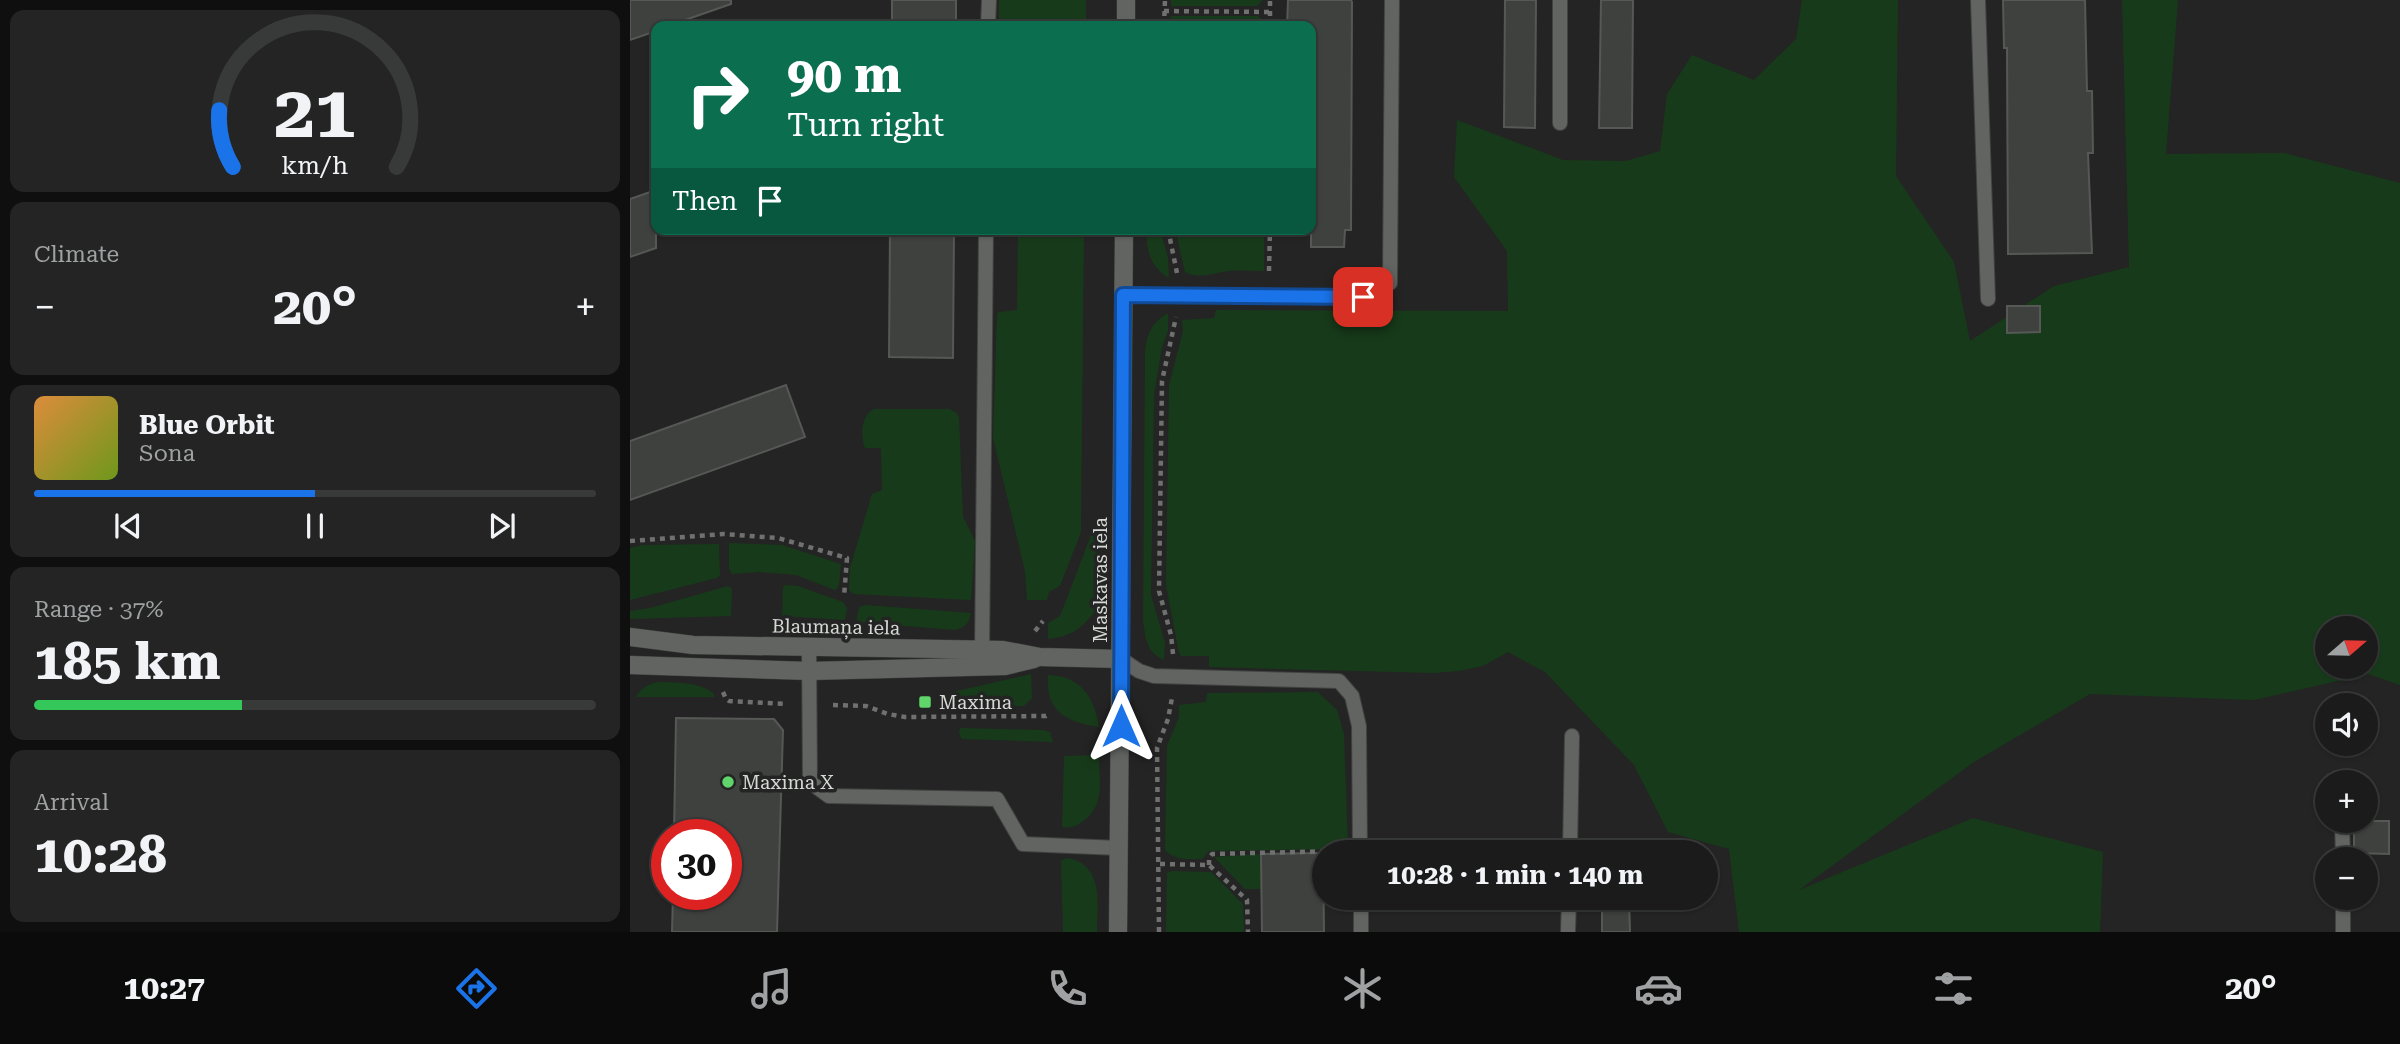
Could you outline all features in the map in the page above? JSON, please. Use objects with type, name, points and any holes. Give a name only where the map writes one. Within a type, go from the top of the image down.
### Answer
[{"type":"street","points":[[1126,0],[1126,21]]},
{"type":"street","name":"Maskavas iela","points":[[1118,932],[1124,235]]},
{"type":"street","name":"Blaumaņa iela","points":[[630,636],[693,645],[809,648],[982,659]]},
{"type":"street","name":"Blaumaņa iela","points":[[630,665],[810,671],[982,659],[1003,650],[1040,657],[1121,659]]},
{"type":"lane","points":[[988,21],[989,0]]},
{"type":"lane","points":[[1123,295],[1363,297],[1390,283],[1392,0]]},
{"type":"lane","points":[[1560,0],[1560,122]]},
{"type":"lane","points":[[1978,0],[1988,299]]},
{"type":"lane","points":[[982,659],[986,235]]},
{"type":"lane","points":[[809,648],[810,782],[829,796],[997,799],[1023,844],[1119,848]]},
{"type":"lane","points":[[1121,659],[1139,671],[1154,676],[1339,681],[1352,696],[1359,726],[1360,840]]},
{"type":"lane","points":[[1570,840],[1572,736]]},
{"type":"lane","points":[[1360,910],[1361,932]]},
{"type":"lane","points":[[1568,932],[1569,910]]},
{"type":"lane","points":[[2343,910],[2343,932]]},
{"type":"path","points":[[1164,21],[1165,0]]},
{"type":"path","points":[[1270,0],[1270,21]]},
{"type":"path","points":[[1164,10],[1270,12]]},
{"type":"path","points":[[1159,932],[1157,748],[1168,719],[1172,676],[1171,635],[1159,592],[1162,380],[1175,329],[1178,296],[1178,276],[1169,235]]},
{"type":"path","points":[[1269,271],[1270,235]]},
{"type":"path","points":[[630,541],[654,537],[724,534],[778,538],[847,558],[844,597]]},
{"type":"path","points":[[726,699],[738,702],[810,705],[853,704],[905,716],[1050,714]]},
{"type":"path","points":[[1209,865],[1212,854],[1312,852]]},
{"type":"path","points":[[1160,864],[1209,865],[1247,900],[1248,932]]},
{"type":"green space","points":[[999,0],[1086,0],[1086,21],[999,21]]},
{"type":"green space","points":[[1171,0],[1263,0],[1257,6],[1171,6]]},
{"type":"green space","points":[[1802,0],[1898,0],[1896,176],[1954,262],[1970,341],[2054,286],[2129,267],[2122,0],[2178,0],[2166,154],[2284,153],[2400,183],[2400,685],[2378,677],[2378,616],[2315,616],[2315,679],[2346,679],[2254,700],[2090,694],[1974,762],[1799,890],[1973,818],[2103,852],[2100,932],[1739,932],[1729,849],[1718,846],[1718,840],[1697,840],[1668,832],[1634,765],[1545,672],[1508,652],[1483,666],[1433,673],[1209,667],[1209,656],[1181,656],[1179,653],[1166,585],[1169,385],[1183,331],[1182,320],[1214,318],[1216,310],[1508,311],[1507,251],[1454,177],[1457,120],[1563,160],[1626,161],[1660,151],[1667,94],[1692,55],[1754,80],[1796,39]]},
{"type":"green space","points":[[1171,16],[1258,16],[1264,21],[1171,21]]},
{"type":"green space","points":[[1018,235],[1084,235],[1081,532],[1060,586],[1049,592],[1047,600],[1027,600],[1025,571],[993,438],[997,314],[1017,310]]},
{"type":"green space","points":[[1147,235],[1162,235],[1168,258],[1169,278],[1153,263]]},
{"type":"green space","points":[[1176,235],[1264,235],[1264,271],[1229,271],[1202,275],[1185,272]]},
{"type":"green space","points":[[1168,313],[1168,331],[1162,347],[1154,394],[1151,595],[1165,643],[1164,660],[1150,649],[1143,621],[1145,353],[1151,330]]},
{"type":"green space","points":[[874,409],[949,409],[956,412],[959,418],[963,517],[975,541],[971,600],[853,594],[849,590],[850,568],[872,494],[882,490],[881,448],[865,448],[862,437],[866,416]]},
{"type":"green space","points":[[1091,524],[1102,538],[1099,607],[1077,629],[1065,636],[1048,639],[1048,623],[1060,616],[1090,538]]},
{"type":"green space","points":[[729,543],[782,545],[841,564],[839,585],[836,590],[796,575],[759,572],[732,574],[729,569]]},
{"type":"green space","points":[[719,544],[720,575],[717,578],[630,600],[630,548],[643,545]]},
{"type":"green space","points":[[785,585],[798,586],[843,602],[847,608],[845,620],[782,616]]},
{"type":"green space","points":[[728,586],[732,589],[731,616],[630,619],[630,611]]},
{"type":"green space","points":[[865,605],[971,613],[966,624],[955,630],[856,622],[859,607]]},
{"type":"green space","points":[[1031,674],[1032,698],[1024,706],[953,707],[949,704],[948,693]]},
{"type":"green space","points":[[1048,675],[1069,679],[1084,690],[1094,706],[1099,727],[1077,722],[1060,713],[1050,698]]},
{"type":"green space","points":[[657,682],[694,685],[708,690],[714,697],[636,697],[645,687]]},
{"type":"green space","points":[[1318,692],[1337,710],[1344,734],[1348,840],[1312,840],[1312,850],[1209,851],[1202,859],[1177,858],[1165,850],[1167,746],[1179,717],[1179,705],[1206,702],[1207,693]]},
{"type":"green space","points":[[960,728],[1043,730],[1050,732],[1053,742],[962,739]]},
{"type":"green space","points":[[1099,755],[1100,789],[1093,812],[1081,823],[1062,827],[1064,756]]},
{"type":"green space","points":[[1261,854],[1262,889],[1245,889],[1214,857]]},
{"type":"green space","points":[[1066,858],[1078,861],[1093,876],[1098,898],[1097,932],[1063,932],[1061,861]]},
{"type":"green space","points":[[1211,872],[1243,904],[1244,932],[1166,932],[1167,873]]},
{"type":"building","points":[[630,0],[731,0],[731,4],[682,21],[651,21],[651,33],[630,40]]},
{"type":"building","points":[[892,0],[956,0],[956,21],[892,21]]},
{"type":"building","points":[[1288,0],[1352,2],[1351,230],[1345,230],[1344,247],[1311,247],[1311,235],[1316,235],[1316,21],[1287,21]]},
{"type":"building","points":[[1505,0],[1536,0],[1535,128],[1504,127]]},
{"type":"building","points":[[1601,0],[1633,0],[1632,128],[1599,128]]},
{"type":"building","points":[[2003,0],[2085,0],[2087,91],[2092,91],[2093,153],[2088,153],[2092,253],[2008,254],[2007,48],[2004,48]]},
{"type":"building","points":[[651,192],[651,235],[656,235],[656,248],[630,257],[630,199]]},
{"type":"building","points":[[890,235],[954,235],[953,358],[889,357]]},
{"type":"building","points":[[2007,306],[2040,306],[2040,332],[2007,333]]},
{"type":"building","points":[[786,385],[805,437],[630,500],[630,441]]},
{"type":"building","name":"Maxima X","points":[[676,718],[774,719],[783,730],[777,932],[672,932],[673,910],[742,910],[742,819],[674,819]]},
{"type":"building","points":[[2378,821],[2389,821],[2389,854],[2378,854],[2378,847],[2354,847],[2354,833],[2378,833]]},
{"type":"building","points":[[1312,853],[1312,910],[1324,910],[1324,932],[1262,932],[1261,854]]},
{"type":"building","points":[[1602,910],[1629,910],[1630,932],[1602,932]]},
{"type":"place","name":"Maxima","points":[[925,702]]},
{"type":"place","name":"Maxima X","points":[[728,782]]},
{"type":"route","points":[[1121,726],[1123,295],[1363,297]]}]
